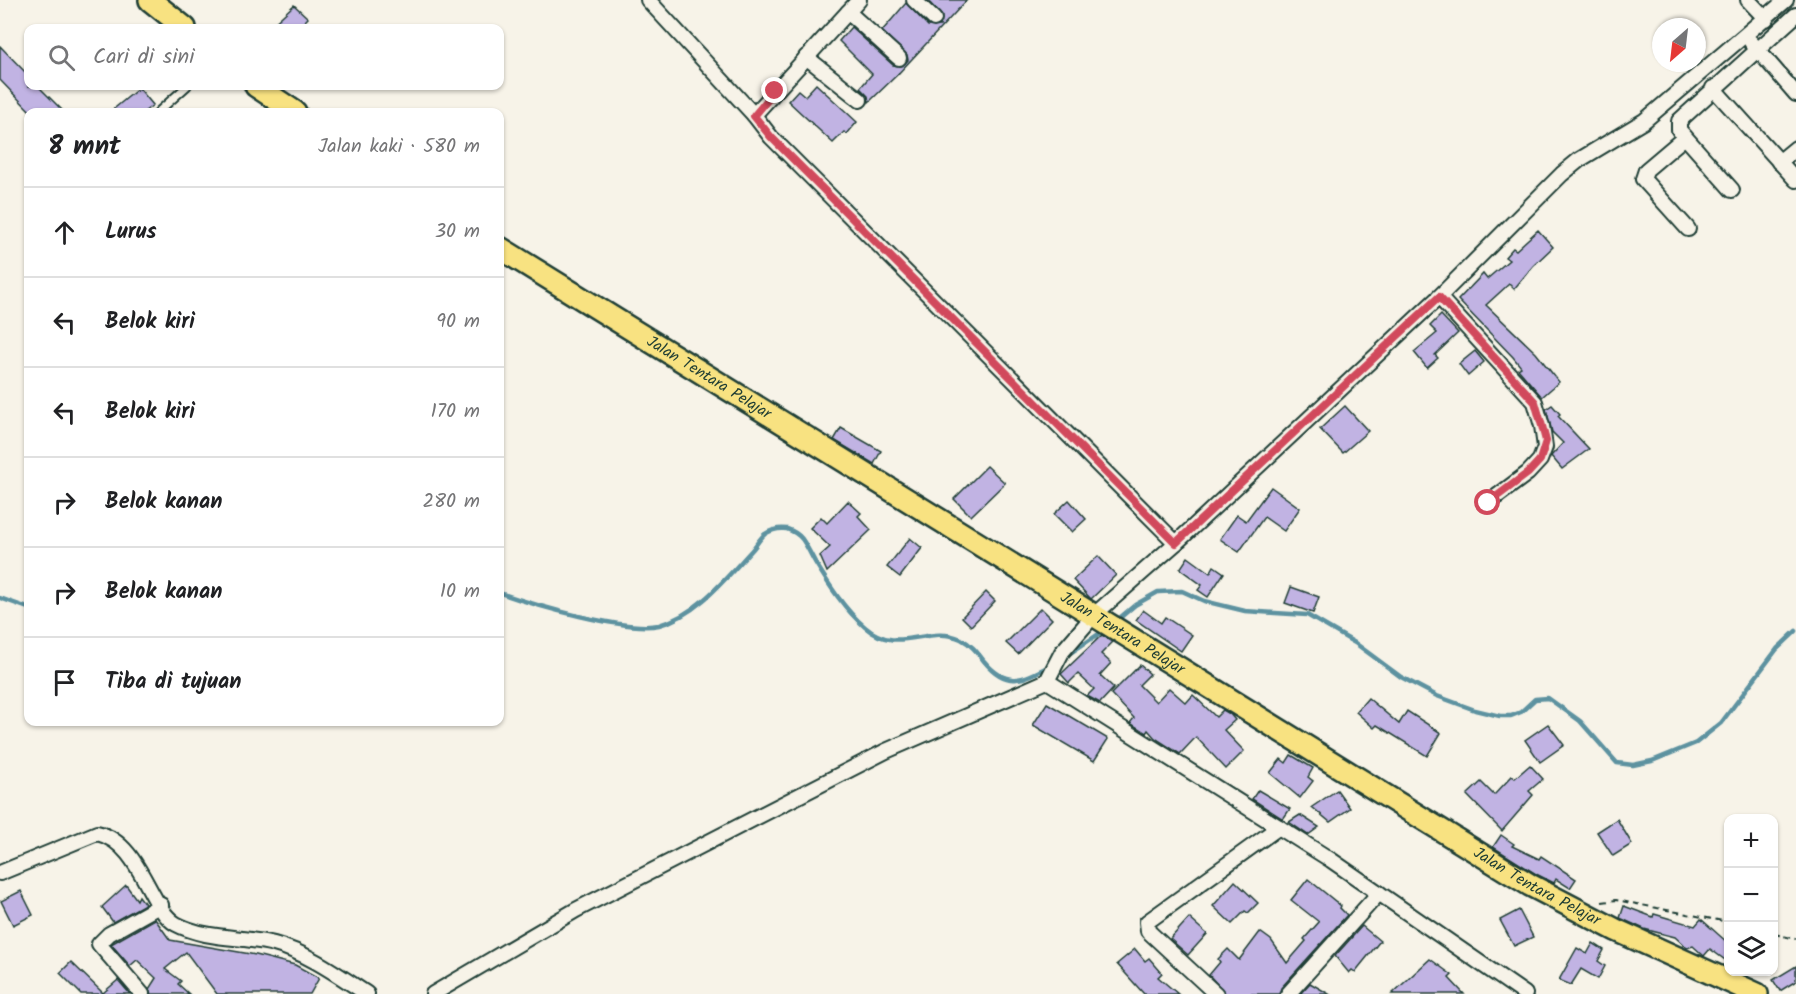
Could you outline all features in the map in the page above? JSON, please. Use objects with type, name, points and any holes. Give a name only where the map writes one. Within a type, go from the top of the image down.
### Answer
[{"type":"highway","points":[[150,0],[180,24]]},
{"type":"highway","points":[[262,90],[289,108]]},
{"type":"highway","name":"Jalan Tentara Pelajar","points":[[504,250],[1132,638],[1457,842],[1571,908],[1757,994]]},
{"type":"street","points":[[648,0],[771,137],[1176,543]]},
{"type":"street","points":[[754,116],[859,0]]},
{"type":"street","points":[[914,0],[934,19]]},
{"type":"street","points":[[1748,0],[1766,19]]},
{"type":"street","points":[[433,994],[576,910],[856,767],[1049,677],[1062,652],[1439,297],[1562,174],[1579,160],[1644,121],[1786,0]]},
{"type":"street","points":[[848,12],[899,58]]},
{"type":"street","points":[[1732,190],[1685,137],[1678,126],[1681,117],[1796,15]]},
{"type":"street","points":[[1746,36],[1796,94]]},
{"type":"street","points":[[806,57],[860,100]]},
{"type":"street","points":[[1713,88],[1796,180]]},
{"type":"street","points":[[1685,137],[1646,170],[1643,179],[1688,229]]},
{"type":"street","points":[[1779,162],[1796,148]]},
{"type":"street","points":[[1439,297],[1535,402],[1546,441],[1540,460],[1528,473],[1488,503]]},
{"type":"street","points":[[1049,677],[1379,893],[1525,994]]},
{"type":"street","points":[[1216,994],[1148,931],[1148,922],[1279,827]]},
{"type":"street","points":[[0,873],[98,833],[118,843],[142,872],[161,911],[176,923],[211,935],[275,944],[324,965],[367,994]]},
{"type":"street","points":[[1288,994],[1379,893]]},
{"type":"street","points":[[142,994],[99,944],[109,934],[160,906]]},
{"type":"lane","points":[[162,108],[183,90]]},
{"type":"path","points":[[1571,908],[1616,900],[1724,921]]},
{"type":"path","points":[[1778,935],[1796,939]]},
{"type":"building","points":[[927,0],[967,0],[869,102],[868,96],[860,88],[872,74],[839,41],[851,27],[893,65],[902,66],[908,60],[907,55],[882,31],[906,3],[928,26],[940,26],[942,16]]},
{"type":"building","points":[[294,5],[308,18],[302,24],[273,24]]},
{"type":"building","points":[[0,46],[24,71],[24,90],[42,90],[60,108],[27,108],[0,80]]},
{"type":"building","points":[[816,84],[857,122],[847,134],[844,132],[833,143],[788,101],[798,90],[805,96]]},
{"type":"building","points":[[137,90],[141,90],[153,105],[149,108],[115,108]]},
{"type":"building","points":[[1538,230],[1553,247],[1514,289],[1509,284],[1486,305],[1536,353],[1559,382],[1542,397],[1518,369],[1521,367],[1513,357],[1458,300],[1483,274],[1487,279],[1509,260],[1505,257],[1513,248],[1516,250]]},
{"type":"building","points":[[1441,315],[1458,333],[1435,355],[1438,358],[1427,368],[1414,352],[1437,333],[1430,326]]},
{"type":"building","points":[[1475,351],[1484,362],[1468,376],[1459,364]]},
{"type":"building","points":[[1552,405],[1560,414],[1558,416],[1589,449],[1562,469],[1551,456],[1563,443],[1552,432],[1546,409]]},
{"type":"building","points":[[1345,406],[1368,431],[1343,453],[1320,429]]},
{"type":"building","points":[[841,428],[881,451],[874,464],[834,440]]},
{"type":"building","points":[[987,466],[1005,483],[971,516],[954,499]]},
{"type":"building","points":[[1271,487],[1300,508],[1284,531],[1264,517],[1239,552],[1220,539],[1237,515],[1246,521]]},
{"type":"building","points":[[1069,500],[1086,519],[1072,532],[1054,514]]},
{"type":"building","points":[[848,501],[861,513],[858,516],[871,530],[827,572],[820,556],[830,547],[810,528],[821,517],[827,523]]},
{"type":"building","points":[[910,538],[922,548],[900,577],[887,567]]},
{"type":"building","points":[[1098,556],[1116,575],[1091,599],[1073,580]]},
{"type":"building","points":[[1188,557],[1210,573],[1214,566],[1224,573],[1208,597],[1198,590],[1202,585],[1180,569]]},
{"type":"building","points":[[1291,587],[1319,597],[1313,613],[1285,603]]},
{"type":"building","points":[[986,592],[995,601],[971,626],[962,617]]},
{"type":"building","points":[[1041,608],[1052,619],[1018,654],[1006,643]]},
{"type":"building","points":[[1143,610],[1161,623],[1165,617],[1192,635],[1181,651],[1136,620]]},
{"type":"building","points":[[1102,635],[1113,642],[1101,654],[1111,663],[1100,675],[1114,688],[1100,703],[1087,696],[1094,689],[1078,674],[1069,683],[1061,674]]},
{"type":"building","points":[[1140,665],[1150,674],[1139,685],[1156,702],[1169,688],[1186,703],[1193,695],[1216,717],[1223,710],[1235,720],[1224,730],[1244,751],[1226,769],[1196,737],[1180,754],[1155,738],[1148,730],[1146,733],[1130,723],[1134,718],[1111,694]]},
{"type":"building","points":[[1368,698],[1399,724],[1407,711],[1441,733],[1427,756],[1377,725],[1374,728],[1356,712]]},
{"type":"building","points":[[1047,703],[1108,739],[1094,761],[1033,725]]},
{"type":"building","points":[[1548,724],[1564,745],[1540,762],[1525,740]]},
{"type":"building","points":[[1291,755],[1313,768],[1308,777],[1313,781],[1300,798],[1270,773],[1281,759],[1286,763]]},
{"type":"building","points":[[1530,765],[1543,779],[1529,791],[1533,795],[1502,831],[1467,795],[1481,782],[1494,795],[1512,776],[1515,778]]},
{"type":"building","points":[[1258,790],[1290,809],[1283,819],[1252,799]]},
{"type":"building","points":[[1337,790],[1350,808],[1330,822],[1312,807]]},
{"type":"building","points":[[1300,815],[1319,827],[1308,835],[1289,822]]},
{"type":"building","points":[[1617,819],[1632,844],[1613,856],[1597,832]]},
{"type":"building","points":[[1501,835],[1514,844],[1512,846],[1539,859],[1541,856],[1576,879],[1570,888],[1556,879],[1554,883],[1536,874],[1493,847]]},
{"type":"building","points":[[1308,879],[1341,906],[1340,908],[1347,915],[1281,988],[1279,994],[1226,994],[1209,975],[1220,962],[1218,959],[1228,949],[1239,960],[1260,932],[1271,940],[1287,963],[1306,941],[1304,939],[1319,922],[1291,900]]},
{"type":"building","points":[[1235,881],[1258,903],[1248,913],[1245,911],[1232,924],[1213,906]]},
{"type":"building","points":[[126,885],[137,900],[139,896],[145,904],[113,922],[102,907]]},
{"type":"building","points":[[21,891],[33,915],[13,925],[1,901]]},
{"type":"building","points":[[1624,906],[1653,917],[1654,914],[1695,926],[1701,919],[1724,939],[1724,959],[1710,949],[1704,956],[1693,946],[1687,948],[1675,937],[1644,929],[1620,918]]},
{"type":"building","points":[[1519,910],[1533,937],[1514,946],[1500,920]]},
{"type":"building","points":[[1189,918],[1207,934],[1188,955],[1170,939]]},
{"type":"building","points":[[155,919],[170,940],[256,955],[295,965],[319,978],[310,994],[217,994],[186,952],[165,969],[181,981],[178,984],[189,994],[151,994],[149,989],[156,978],[137,960],[130,966],[111,944]]},
{"type":"building","points":[[1362,926],[1380,941],[1355,972],[1352,970],[1349,973],[1335,956]]},
{"type":"building","points":[[1593,943],[1604,950],[1598,961],[1605,966],[1598,979],[1581,969],[1571,985],[1559,980],[1577,948],[1587,954]]},
{"type":"building","points":[[1135,949],[1145,961],[1149,958],[1162,973],[1158,977],[1178,994],[1144,994],[1117,964]]},
{"type":"building","points":[[1430,959],[1452,975],[1449,978],[1464,994],[1392,994]]},
{"type":"building","points":[[71,962],[103,993],[118,980],[130,994],[81,994],[60,973]]},
{"type":"building","points":[[1796,966],[1796,981],[1780,991],[1773,980]]},
{"type":"building","points":[[1310,983],[1329,994],[1300,994]]},
{"type":"waterway","points":[[504,594],[603,621],[625,625],[659,625],[673,620],[698,605],[731,573],[765,534],[770,531],[787,529],[802,539],[826,579],[851,613],[877,635],[901,640],[936,635],[948,635],[961,639],[974,648],[992,670],[1008,679],[1024,678],[1051,665]]},
{"type":"waterway","points":[[1115,622],[1135,605],[1158,592],[1182,591],[1204,601],[1245,611],[1307,615],[1355,643],[1401,677],[1437,696],[1475,710],[1500,716],[1511,716],[1521,712],[1535,699],[1548,698],[1580,721],[1617,763],[1633,765],[1652,761],[1696,743],[1721,723],[1777,649],[1796,631]]},
{"type":"waterway","points":[[0,598],[24,607]]},
{"type":"waterway","points":[[1063,658],[1106,629]]},
{"type":"route","points":[[775,91],[754,116],[771,137],[1176,543],[1439,297],[1535,402],[1546,441],[1544,454],[1528,473],[1488,503]]}]
